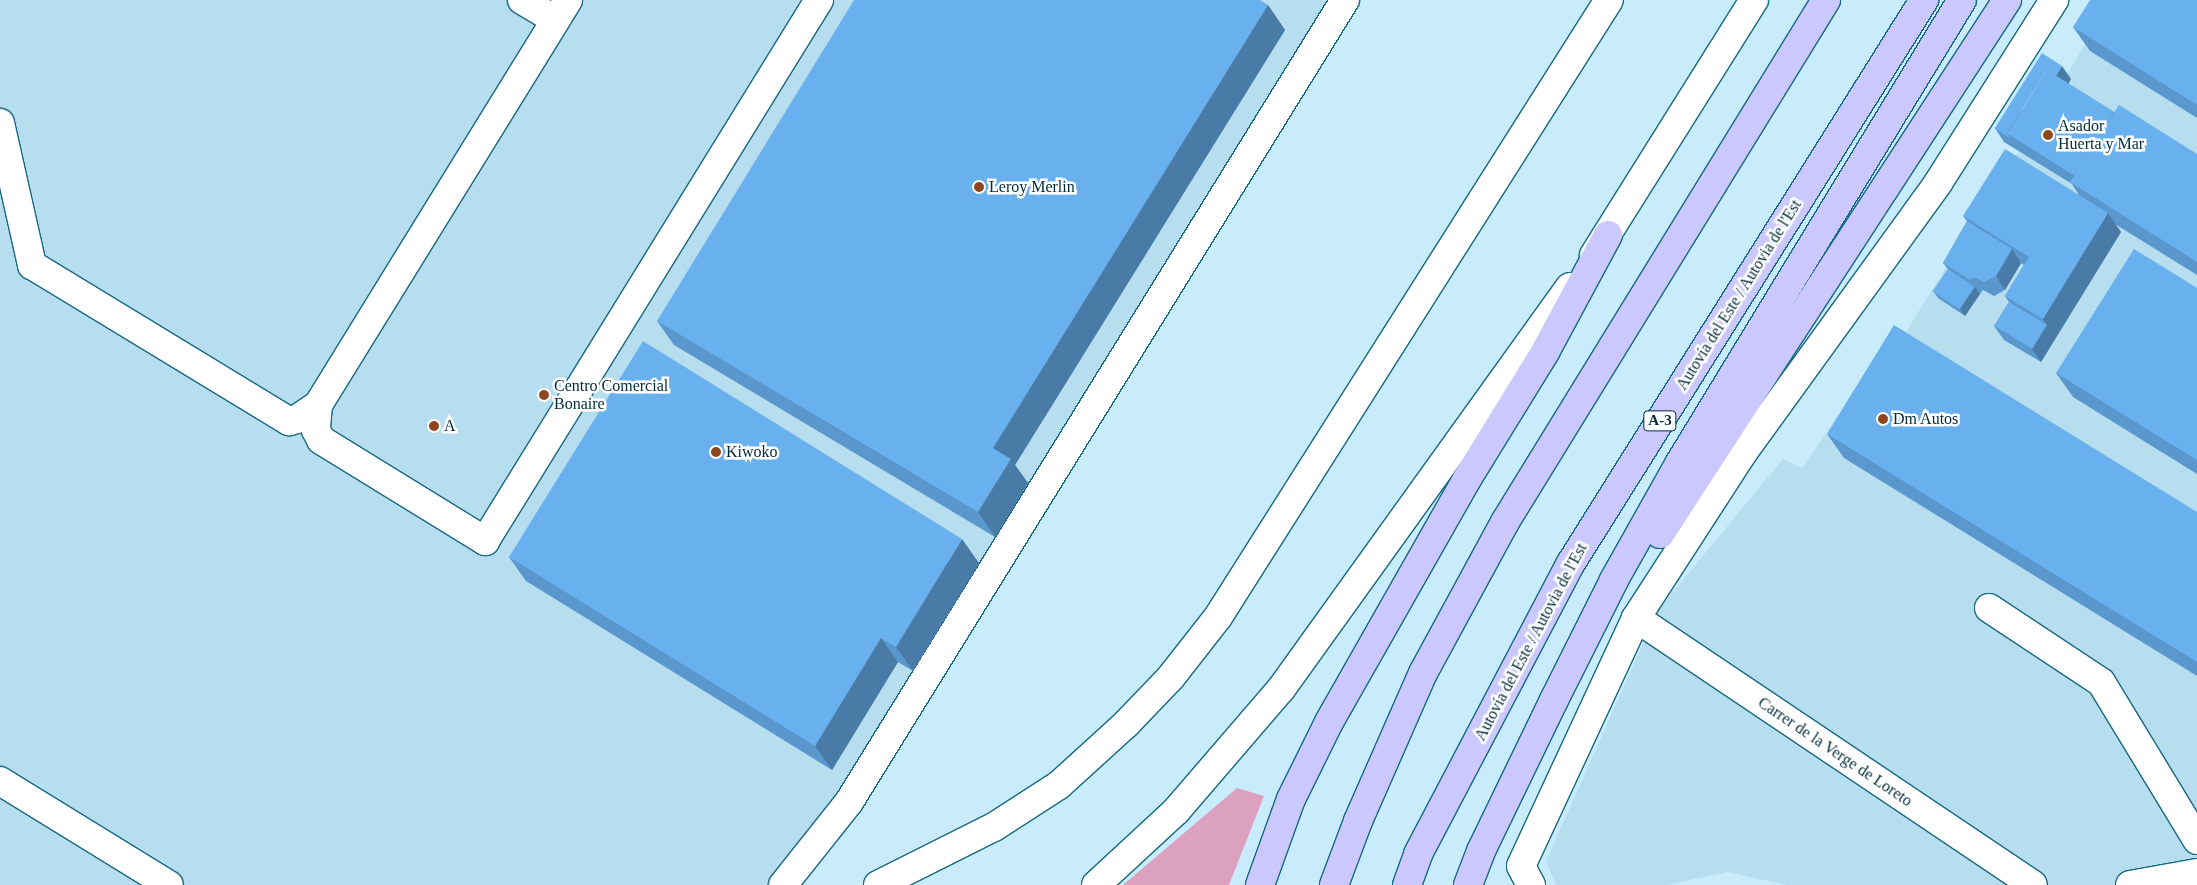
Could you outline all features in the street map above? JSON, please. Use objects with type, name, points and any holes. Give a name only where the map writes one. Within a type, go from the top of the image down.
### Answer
[{"type":"highway","points":[[1334,885],[1358,821],[1423,674],[1505,522],[1826,0]]},
{"type":"highway","name":"Autovía del Este / Autovia de l'Est","points":[[1407,885],[1418,854],[1571,563],[1924,0]]},
{"type":"highway","points":[[1468,885],[1481,851],[1614,580],[1679,464],[1962,0]]},
{"type":"highway","points":[[1554,700],[2007,0]]},
{"type":"highway","points":[[1260,885],[1291,799],[1349,687],[1467,479],[1545,352],[1608,235]]},
{"type":"street","points":[[0,123],[32,264],[289,420],[308,414],[318,405],[562,10],[522,0]]},
{"type":"street","points":[[318,405],[316,430],[321,440],[485,541],[819,0]]},
{"type":"street","points":[[783,885],[849,802],[1345,0]]},
{"type":"street","points":[[878,885],[994,827],[1058,785],[1126,724],[1171,677],[1218,617],[1609,0]]},
{"type":"street","points":[[1096,885],[1176,811],[1281,689],[1608,235],[1754,0]]},
{"type":"street","points":[[1526,875],[1636,618],[1742,454],[1938,183],[2054,0]]},
{"type":"street","points":[[1989,608],[2101,682],[2197,840]]},
{"type":"street","name":"Carrer de la Verge de Loreto","points":[[1636,618],[2033,885]]},
{"type":"street","points":[[0,780],[169,885]]},
{"type":"street","points":[[2130,885],[2197,873]]},
{"type":"shaded area","name":"Centro Comercial Bonaire","points":[[0,0],[1329,0],[847,790],[765,885],[0,885]]},
{"type":"shaded area","points":[[2113,0],[2197,0],[2197,885],[1787,885],[1727,872],[1667,885],[1556,885],[1546,861],[1658,610],[1783,459],[1802,468],[1837,417],[1849,423]]},
{"type":"shaded area","points":[[1237,788],[1264,796],[1229,885],[1123,885]]},
{"type":"building","name":"Leroy Merlin","points":[[854,0],[1260,0],[1268,5],[993,448],[1011,459],[978,512],[657,321]]},
{"type":"building","points":[[2090,0],[2197,0],[2197,105],[2073,27]]},
{"type":"building","points":[[2042,53],[2062,66],[2056,76],[2047,70],[2007,133],[2011,139],[1995,128]]},
{"type":"building","points":[[2047,70],[2114,112],[2074,175],[2007,134]]},
{"type":"building","points":[[2119,105],[2197,154],[2197,262],[2070,182]]},
{"type":"building","points":[[2005,149],[2108,213],[2043,319],[2005,296],[2029,257],[1963,216]]},
{"type":"building","points":[[1967,221],[2012,249],[1996,276],[1984,282],[1974,277],[1970,280],[1943,263]]},
{"type":"building","points":[[2134,249],[2197,288],[2197,460],[2056,373]]},
{"type":"building","points":[[1948,269],[1975,287],[1959,309],[1933,291]]},
{"type":"building","points":[[2009,302],[2047,325],[2032,349],[1995,326]]},
{"type":"building","points":[[1894,325],[2197,512],[2197,662],[1827,434]]},
{"type":"building","points":[[643,341],[962,539],[896,647],[881,638],[815,746],[509,557]]},
{"type":"place","name":"Asador Huerta y Mar","points":[[2048,135]]},
{"type":"place","name":"Leroy Merlin","points":[[979,187]]},
{"type":"place","name":"Centro Comercial Bonaire","points":[[544,395]]},
{"type":"place","name":"Dm Autos","points":[[1883,419]]},
{"type":"place","name":"A","points":[[434,426]]},
{"type":"place","name":"Kiwoko","points":[[716,452]]}]
